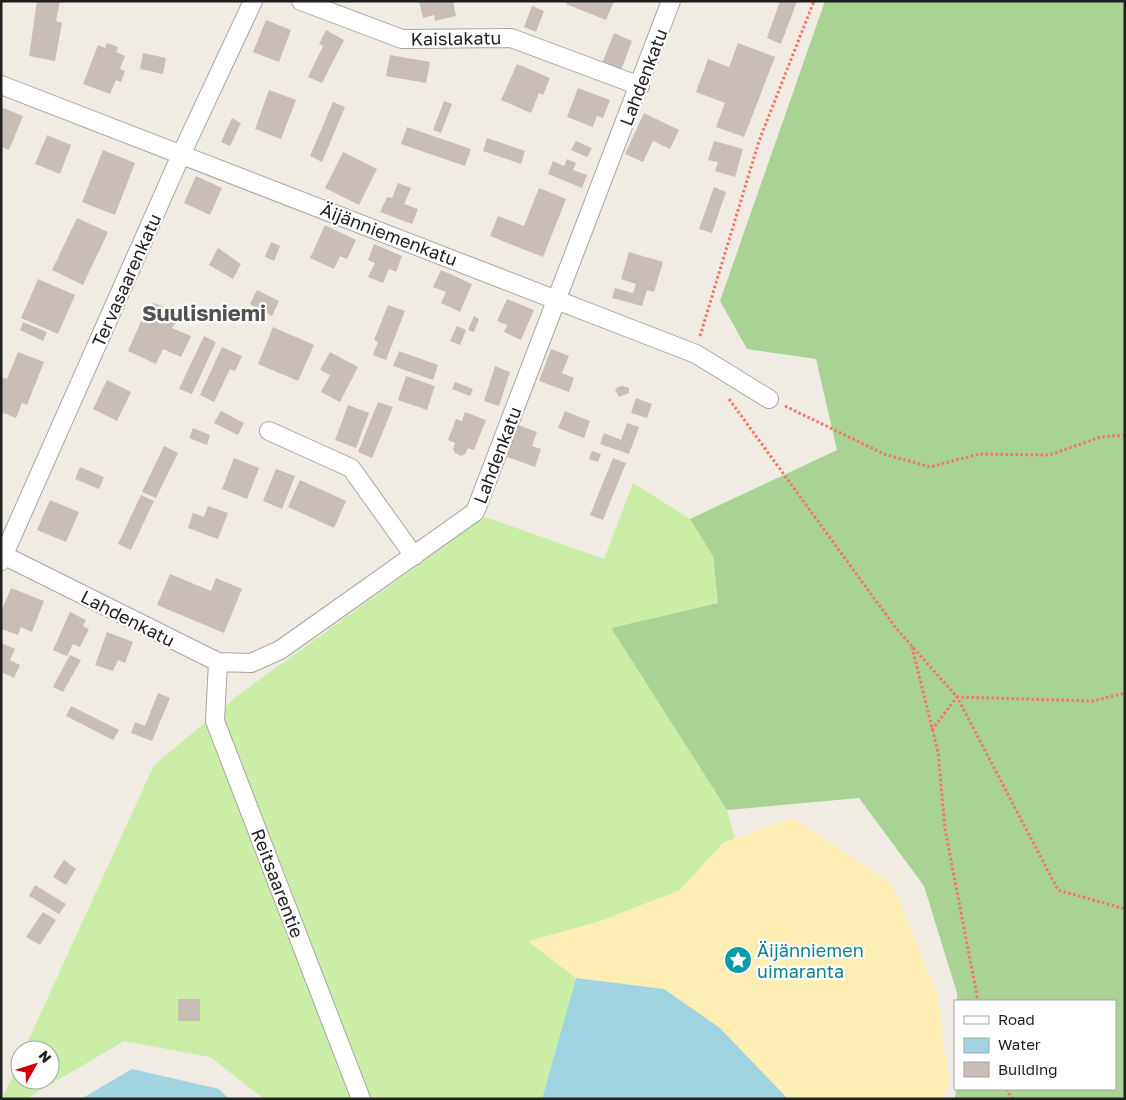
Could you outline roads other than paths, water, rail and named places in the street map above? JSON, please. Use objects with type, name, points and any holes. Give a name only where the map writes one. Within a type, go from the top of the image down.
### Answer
[{"type":"street","name":"Tervasaarenkatu","points":[[2,557],[181,155],[253,1]]},
{"type":"street","name":"Kaislakatu","points":[[301,1],[402,39],[512,38],[640,86]]},
{"type":"street","name":"Lahdenkatu","points":[[2,557],[218,662],[251,663],[280,650],[475,512],[671,1]]},
{"type":"street","name":"Äijänniemenkatu","points":[[1,85],[696,354],[769,399]]},
{"type":"street","points":[[269,431],[351,468],[414,556]]},
{"type":"street","name":"Reitsaarentie","points":[[218,662],[215,721],[361,1099]]},
{"type":"water","points":[[576,978],[664,989],[720,1028],[788,1099],[542,1099]]},
{"type":"water","points":[[132,1069],[219,1089],[229,1099],[81,1099]]},
{"type":"place","name":"Äijänniemen uimaranta","points":[[738,960]]},
{"type":"district","name":"Suulisniemi","points":[[204,312]]}]
